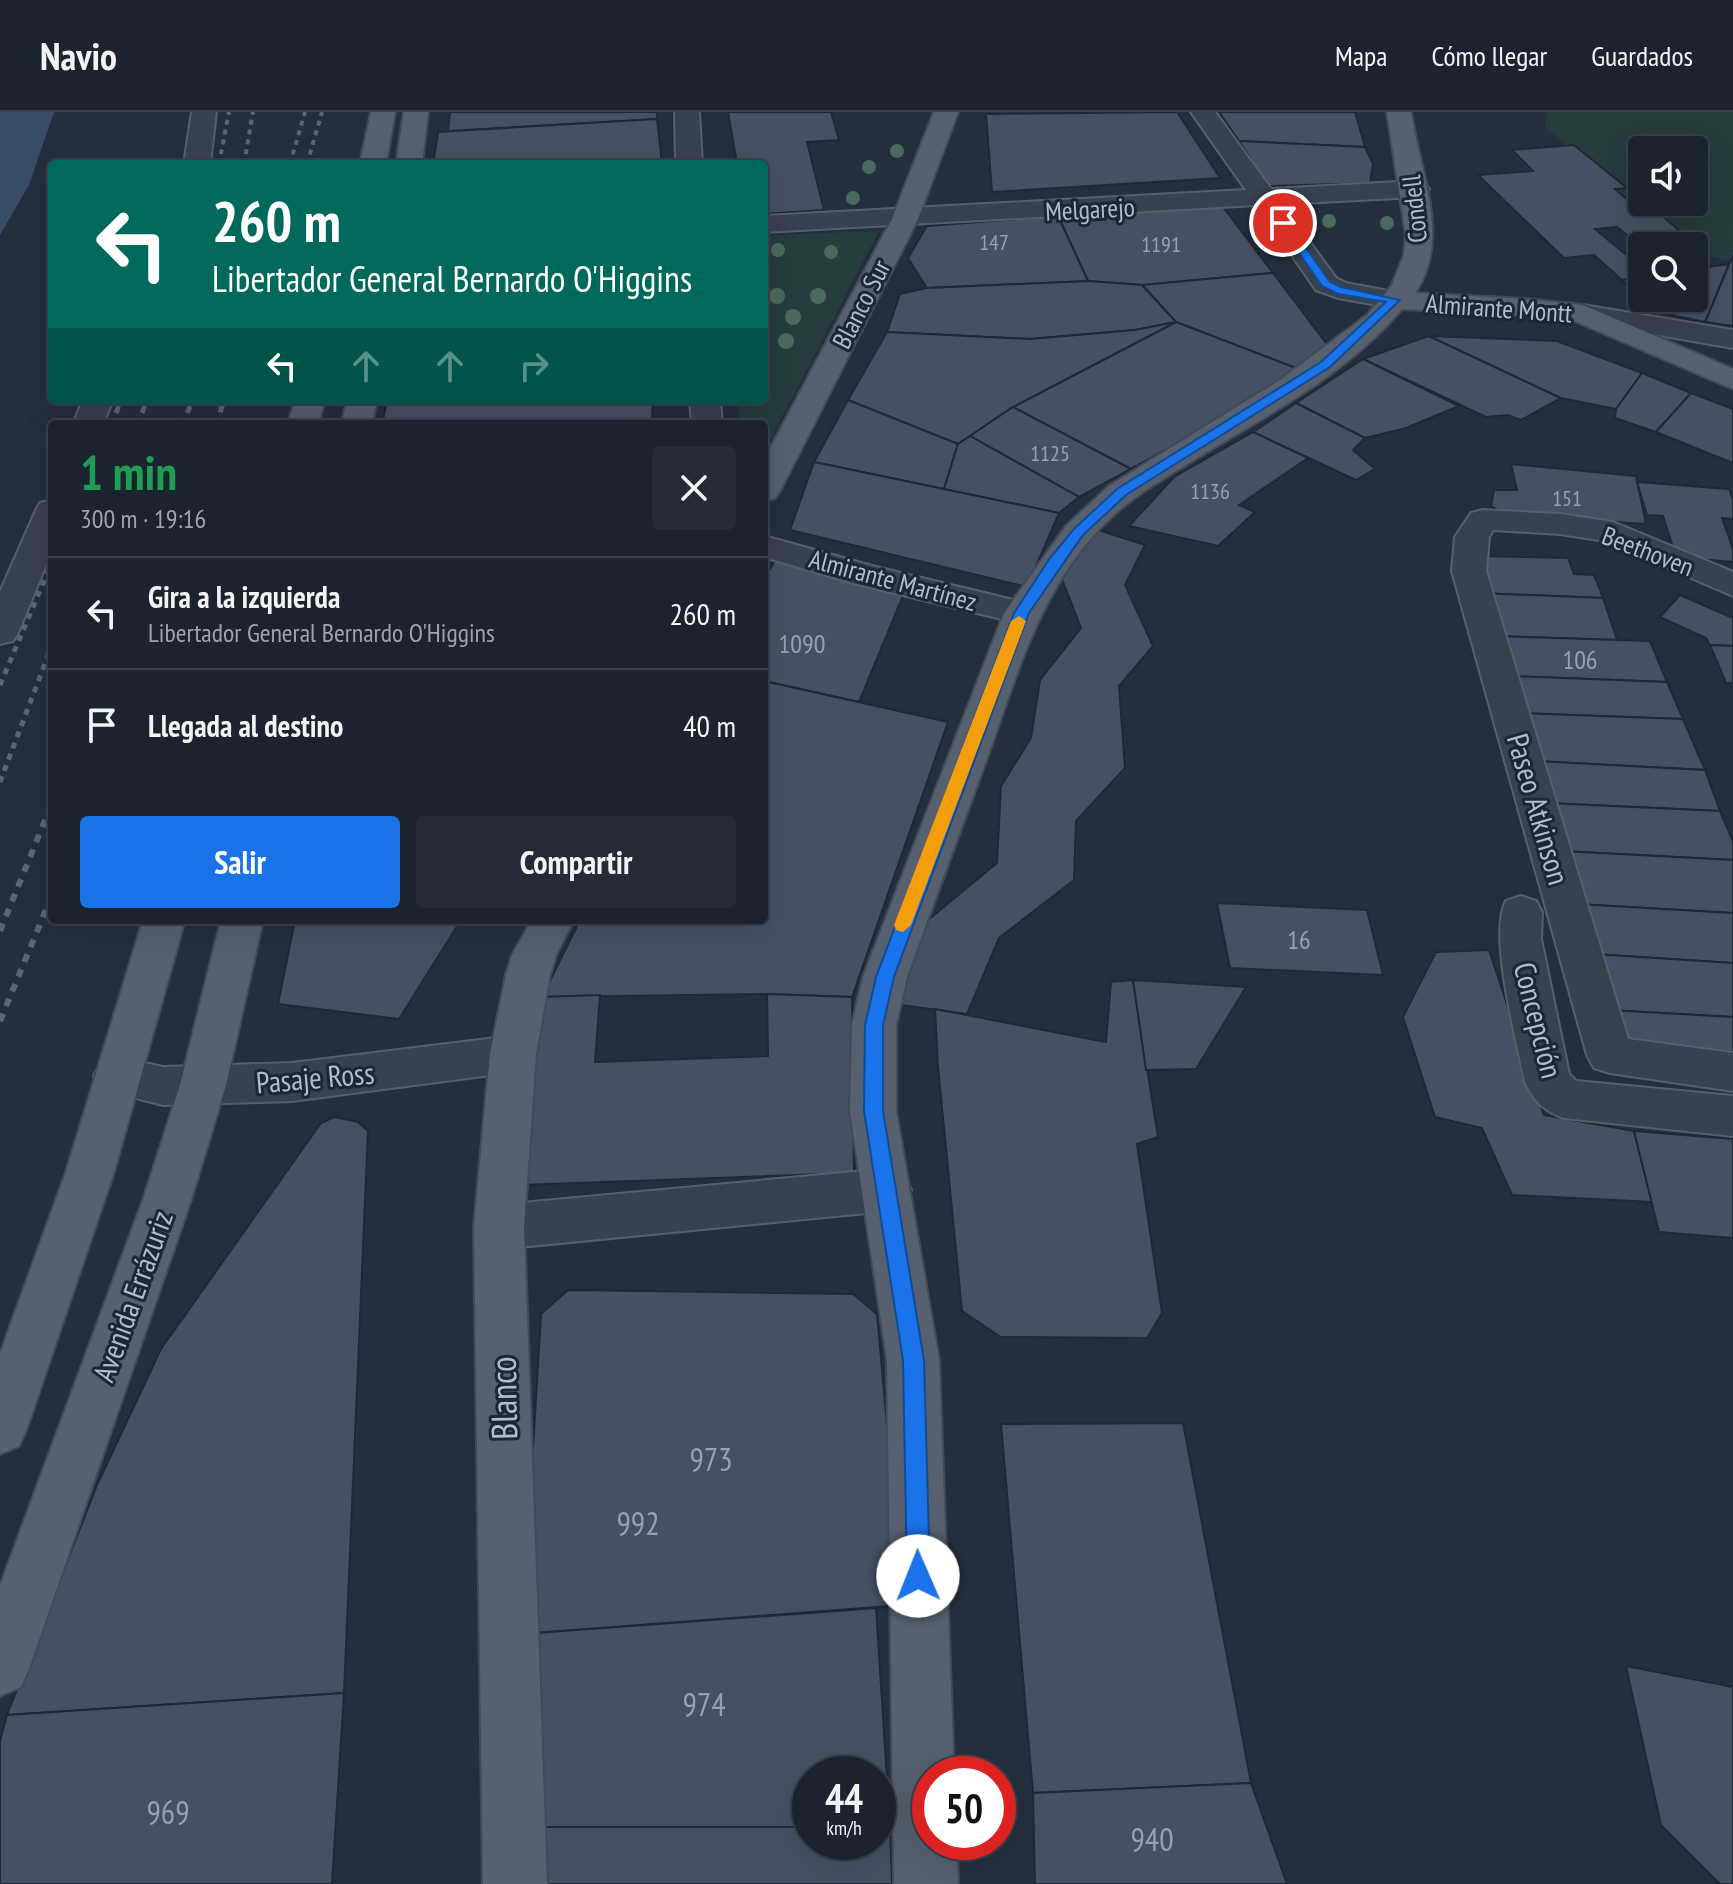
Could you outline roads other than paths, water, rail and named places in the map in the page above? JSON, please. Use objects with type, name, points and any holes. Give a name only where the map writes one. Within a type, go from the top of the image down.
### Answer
[{"type":"main road","points":[[374,160],[383,112]]},
{"type":"main road","points":[[410,160],[416,112]]},
{"type":"main road","name":"Blanco Sur","points":[[768,483],[905,219],[946,112]]},
{"type":"main road","name":"Condell","points":[[926,1884],[913,1360],[873,1111],[874,1025],[885,977],[1022,613],[1079,532],[1122,492],[1332,359],[1394,300],[1409,279],[1418,257],[1416,189],[1399,112]]},
{"type":"main road","name":"Almirante Montt","points":[[1394,300],[1525,307],[1583,314],[1733,380]]},
{"type":"main road","points":[[0,1428],[90,1172],[163,924]]},
{"type":"main road","name":"Avenida Errázuriz","points":[[0,1666],[167,1200],[203,1085],[241,924]]},
{"type":"main road","name":"Blanco","points":[[515,1884],[499,1227],[513,1054],[531,965],[551,924]]},
{"type":"street","points":[[198,160],[204,112]]},
{"type":"street","points":[[687,112],[689,160]]},
{"type":"street","points":[[1203,112],[1326,284],[1338,290],[1394,300]]},
{"type":"street","name":"Melgarejo","points":[[768,224],[905,219],[1416,189]]},
{"type":"street","points":[[1583,314],[1733,339]]},
{"type":"street","points":[[0,633],[48,519]]},
{"type":"street","name":"Paseo Atkinson","points":[[1560,524],[1483,520],[1472,537],[1469,571],[1610,1055],[1733,1072]]},
{"type":"street","name":"Beethoven","points":[[1560,524],[1613,532],[1733,585]]},
{"type":"street","name":"Almirante Martínez","points":[[768,547],[869,576],[1022,613]]},
{"type":"street","name":"Concepción","points":[[1514,900],[1548,1082],[1564,1099],[1733,1116]]},
{"type":"street","name":"Pasaje Ross","points":[[117,1076],[163,1086],[292,1082],[513,1054]]},
{"type":"street","points":[[499,1227],[887,1190]]},
{"type":"water","points":[[0,112],[54,112],[29,185],[0,235]]},
{"type":"railway","points":[[220,160],[229,112]]},
{"type":"railway","points":[[245,160],[253,112]]},
{"type":"railway","points":[[291,160],[305,112]]},
{"type":"railway","points":[[308,160],[322,112]]},
{"type":"railway","points":[[118,408],[120,404]]},
{"type":"railway","points":[[144,408],[146,404]]},
{"type":"railway","points":[[189,408],[190,404]]},
{"type":"railway","points":[[222,408],[223,404]]},
{"type":"railway","points":[[113,420],[119,406]]},
{"type":"railway","points":[[139,420],[145,406]]},
{"type":"railway","points":[[185,420],[190,406]]},
{"type":"railway","points":[[218,420],[222,406]]},
{"type":"railway","points":[[0,685],[48,571]]},
{"type":"railway","points":[[0,782],[48,656]]},
{"type":"railway","points":[[0,931],[48,813]]},
{"type":"railway","points":[[0,1021],[48,905]]}]
